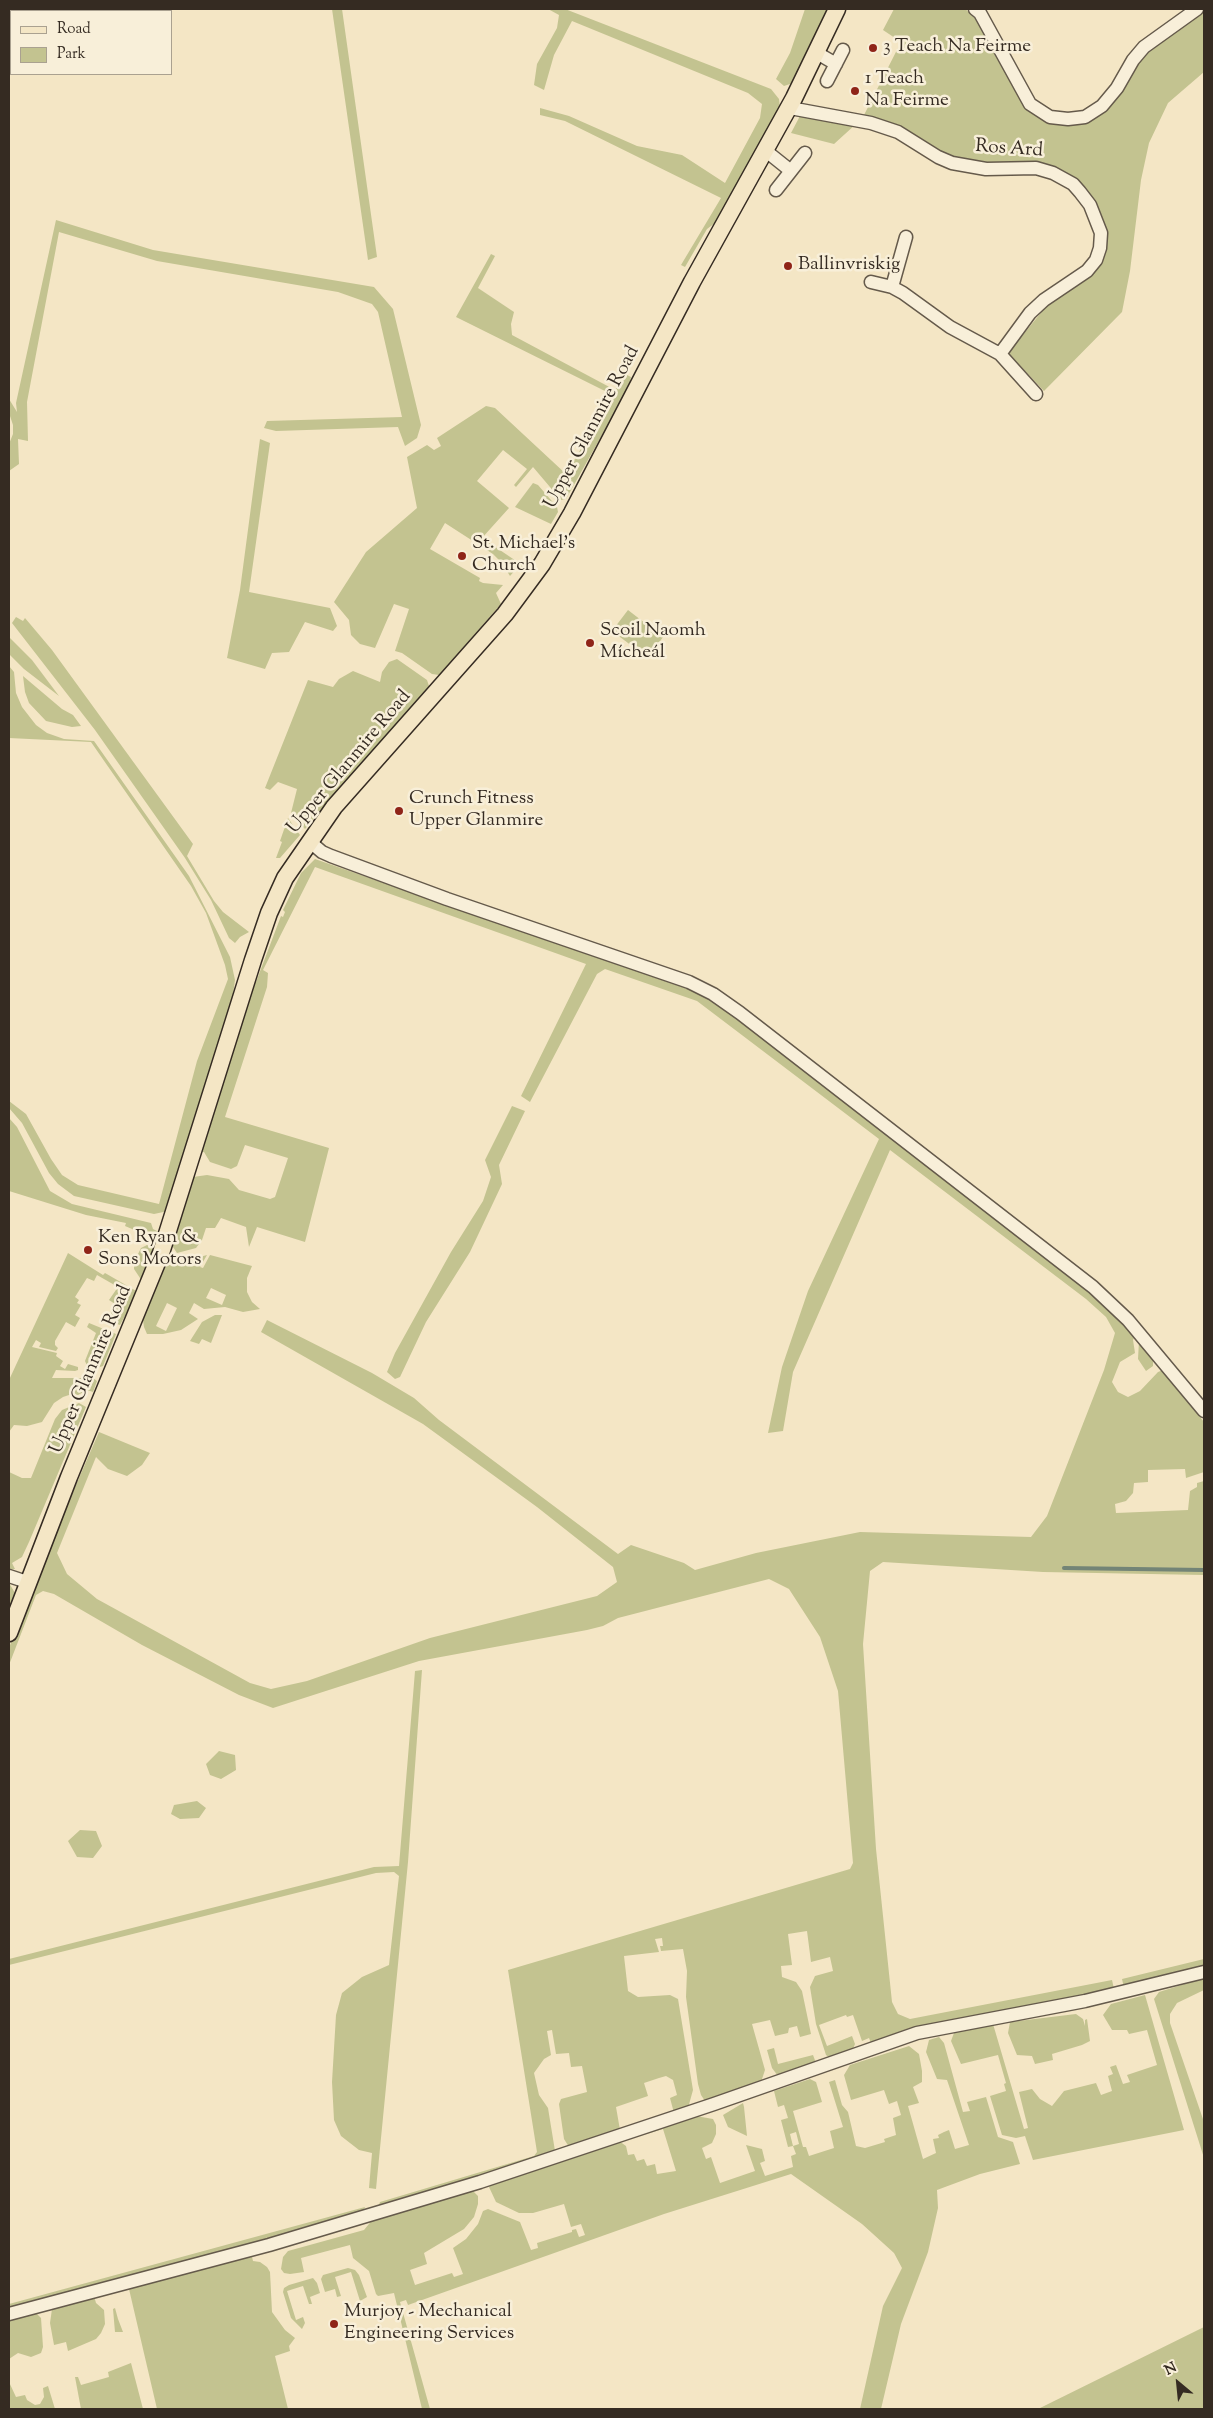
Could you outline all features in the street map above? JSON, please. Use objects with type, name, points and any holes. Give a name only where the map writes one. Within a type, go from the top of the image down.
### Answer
[{"type":"main road","name":"Upper Glanmire Road","points":[[9,1633],[27,1582],[161,1253],[269,913],[285,878],[334,807],[506,614],[536,572],[572,513],[692,282],[790,108],[837,9]]},
{"type":"street","name":"Ros Ard","points":[[981,10],[1030,104],[1050,117],[1068,119],[1086,116],[1102,106],[1117,88],[1133,60],[1144,47],[1197,9]]},
{"type":"street","points":[[827,81],[843,50]]},
{"type":"street","points":[[817,53],[836,64]]},
{"type":"street","name":"Ros Ard","points":[[790,108],[871,124],[898,132],[938,157],[952,163],[986,169],[1036,168],[1054,173],[1073,184],[1080,192],[1090,204],[1102,233],[1096,260],[1086,271],[1044,300],[1030,313],[1000,354]]},
{"type":"street","points":[[766,151],[791,171]]},
{"type":"street","points":[[776,190],[805,152]]},
{"type":"street","points":[[892,287],[906,237]]},
{"type":"street","points":[[871,282],[892,287],[950,327],[1000,354],[1036,394]]},
{"type":"street","points":[[309,841],[322,852],[331,856],[447,899],[689,982],[713,994],[740,1012],[1093,1287],[1128,1320],[1204,1411]]},
{"type":"street","points":[[9,1576],[27,1582]]},
{"type":"street","points":[[9,2314],[270,2245],[480,2182],[714,2104],[917,2033],[1085,2002],[1204,1972]]},
{"type":"green space","points":[[332,9],[342,9],[377,257],[368,260]]},
{"type":"green space","points":[[548,9],[565,9],[771,89],[779,99],[780,108],[756,151],[715,223],[707,229],[685,267],[681,265],[721,198],[565,121],[540,115],[540,108],[569,116],[637,146],[682,155],[725,183],[760,118],[762,104],[748,93],[572,21],[554,55],[544,90],[534,85],[537,64],[557,28],[559,15]]},
{"type":"green space","points":[[805,9],[828,9],[793,83],[784,86],[776,79],[790,53]]},
{"type":"green space","points":[[894,9],[965,9],[978,19],[1031,111],[1084,120],[1144,47],[1197,9],[1204,9],[1204,72],[1168,103],[1149,143],[1141,180],[1130,271],[1122,312],[1044,391],[1008,353],[1049,303],[1091,275],[1103,258],[1107,233],[1078,182],[1062,171],[1033,162],[992,166],[961,161],[939,153],[918,137],[893,126],[863,117],[901,42],[883,30]]},
{"type":"green space","points":[[801,114],[856,124],[834,144],[791,133]]},
{"type":"green space","points":[[56,220],[153,250],[374,287],[393,309],[421,425],[417,438],[405,446],[398,427],[276,431],[264,428],[267,421],[402,417],[378,312],[372,304],[338,292],[157,261],[59,232],[27,402],[28,441],[18,439],[19,464],[9,471],[9,444],[13,434],[13,425],[9,413],[9,399],[17,412],[16,403]]},
{"type":"green space","points":[[491,254],[495,256],[478,288],[514,312],[511,324],[512,335],[615,390],[625,374],[631,377],[629,387],[566,499],[561,500],[533,467],[516,487],[514,485],[527,469],[503,450],[477,481],[509,508],[482,538],[528,569],[517,568],[510,576],[502,563],[493,554],[445,523],[430,549],[480,578],[479,581],[483,583],[503,585],[496,593],[501,604],[439,675],[432,674],[402,653],[395,651],[409,609],[394,604],[375,648],[360,644],[351,635],[349,620],[334,602],[366,552],[417,508],[407,457],[427,445],[434,450],[441,446],[437,438],[486,406],[495,408],[566,474],[613,395],[456,317]]},
{"type":"green space","points":[[260,439],[270,443],[249,592],[330,608],[337,626],[333,631],[305,622],[289,652],[272,653],[265,669],[227,658],[240,590]]},
{"type":"green space","points":[[533,483],[538,485],[557,507],[558,512],[551,524],[515,507]]},
{"type":"green space","points":[[628,610],[663,637],[648,658],[612,631]]},
{"type":"green space","points":[[16,617],[23,621],[25,618],[52,650],[193,844],[187,856],[214,901],[223,912],[249,932],[240,937],[235,943],[229,938],[211,900],[185,858],[95,730],[12,623]]},
{"type":"green space","points":[[9,637],[32,660],[59,696],[24,669],[9,654]]},
{"type":"green space","points":[[397,659],[427,680],[429,686],[305,829],[291,813],[297,789],[278,782],[270,790],[265,788],[308,680],[333,687],[339,679],[353,671],[380,682],[382,672],[389,662]]},
{"type":"green space","points":[[9,666],[14,672],[16,693],[22,707],[36,725],[47,733],[64,739],[94,741],[189,876],[230,957],[235,980],[232,1002],[168,1211],[154,1214],[74,1196],[58,1184],[49,1173],[22,1123],[9,1108],[9,1101],[26,1114],[62,1175],[78,1185],[159,1204],[197,1061],[228,979],[225,965],[206,913],[191,886],[91,742],[9,738]]},
{"type":"green space","points":[[23,676],[62,709],[73,715],[81,726],[72,727],[46,721],[29,703],[25,692]]},
{"type":"green space","points":[[288,818],[300,835],[280,858],[276,858],[282,842],[280,841]]},
{"type":"green space","points":[[315,859],[699,993],[719,1005],[1099,1299],[1135,1336],[1133,1340],[1135,1353],[1120,1362],[1112,1382],[1118,1392],[1128,1397],[1140,1391],[1158,1372],[1163,1370],[1204,1422],[1204,1472],[1186,1478],[1185,1469],[1148,1470],[1148,1482],[1134,1483],[1133,1493],[1126,1501],[1115,1504],[1116,1513],[1188,1510],[1190,1491],[1197,1487],[1197,1483],[1204,1481],[1204,1575],[1043,1572],[883,1562],[870,1571],[863,1644],[876,1849],[892,2002],[898,2014],[910,2019],[1112,1980],[1114,1989],[910,2028],[871,2043],[869,2038],[862,2041],[853,2015],[847,2017],[846,2015],[819,2025],[827,2046],[852,2036],[855,2044],[853,2049],[830,2058],[826,2055],[816,2024],[810,1987],[815,1976],[833,1971],[830,1957],[811,1962],[807,1931],[788,1934],[792,1965],[781,1966],[782,1977],[796,1982],[802,1991],[811,2034],[800,2037],[797,2026],[789,2028],[788,2033],[775,2036],[770,2020],[752,2024],[765,2070],[761,2082],[705,2101],[698,2084],[686,1997],[687,1971],[683,1949],[661,1951],[660,1946],[663,1946],[662,1938],[655,1939],[659,1952],[624,1956],[628,1991],[638,1997],[670,1995],[678,1999],[693,2090],[688,2108],[674,2113],[670,2098],[677,2095],[673,2080],[666,2076],[659,2078],[644,2083],[648,2096],[616,2107],[620,2130],[569,2147],[564,2139],[559,2104],[561,2099],[587,2092],[582,2066],[571,2067],[569,2053],[556,2054],[552,2030],[547,2031],[551,2055],[544,2059],[534,2073],[539,2095],[548,2108],[555,2151],[540,2158],[378,2207],[380,2202],[534,2156],[537,2152],[508,1970],[850,1869],[853,1863],[838,1691],[820,1637],[789,1589],[769,1579],[618,1618],[603,1626],[587,1630],[419,1661],[273,1708],[239,1695],[142,1645],[54,1594],[43,1591],[36,1595],[9,1665],[9,1648],[33,1584],[99,1432],[150,1453],[142,1465],[127,1476],[108,1469],[96,1457],[57,1553],[67,1574],[97,1599],[250,1683],[271,1689],[307,1681],[430,1638],[597,1596],[617,1582],[613,1567],[537,1507],[423,1424],[261,1332],[267,1320],[372,1373],[414,1398],[439,1420],[618,1554],[631,1545],[684,1563],[695,1570],[756,1553],[860,1532],[1031,1537],[1047,1516],[1104,1370],[1115,1333],[1106,1317],[1086,1299],[890,1150],[793,1372],[783,1431],[768,1433],[782,1367],[808,1291],[879,1139],[697,1001],[605,969],[597,974],[530,1102],[521,1096],[586,964],[315,867],[263,970],[268,973],[267,987],[225,1117],[329,1148],[305,1242],[257,1227],[249,1247],[246,1227],[221,1218],[215,1228],[206,1228],[202,1240],[196,1248],[177,1253],[171,1244],[193,1177],[207,1175],[229,1179],[239,1190],[270,1199],[275,1197],[288,1158],[245,1145],[237,1166],[231,1169],[210,1162],[204,1152],[199,1152],[253,982],[256,982],[281,916],[283,917],[285,912],[283,910],[301,873]]},
{"type":"green space","points":[[512,1106],[525,1111],[499,1165],[502,1184],[470,1252],[426,1322],[400,1377],[395,1379],[387,1372],[395,1353],[451,1252],[483,1201],[491,1177],[485,1160]]},
{"type":"green space","points":[[9,1118],[17,1127],[50,1191],[72,1204],[151,1223],[153,1229],[159,1232],[157,1235],[146,1235],[125,1226],[126,1223],[86,1215],[9,1191]]},
{"type":"green space","points":[[147,1245],[154,1249],[142,1281],[134,1269],[134,1262],[141,1248]]},
{"type":"green space","points":[[68,1253],[103,1275],[105,1273],[138,1292],[120,1325],[114,1323],[110,1315],[115,1304],[109,1300],[118,1287],[97,1275],[94,1281],[87,1278],[75,1297],[79,1300],[77,1303],[81,1305],[75,1315],[80,1318],[75,1327],[66,1322],[55,1341],[55,1345],[58,1348],[56,1351],[39,1347],[41,1343],[36,1340],[32,1347],[57,1353],[56,1356],[63,1361],[60,1366],[65,1369],[68,1364],[78,1367],[78,1370],[75,1371],[56,1370],[52,1378],[93,1378],[97,1381],[93,1392],[87,1390],[78,1395],[72,1394],[63,1397],[54,1403],[42,1422],[27,1426],[14,1425],[9,1432],[9,1380]]},
{"type":"green space","points":[[207,1255],[200,1267],[203,1268],[210,1255],[252,1266],[247,1278],[247,1292],[252,1302],[260,1309],[243,1312],[225,1307],[204,1309],[194,1303],[189,1313],[198,1319],[181,1330],[163,1334],[147,1334],[143,1320],[165,1267],[176,1261],[178,1263]],"holes":[[[211,1288],[226,1295],[222,1305],[206,1298]],[[167,1303],[177,1308],[166,1331],[156,1326]]]},
{"type":"green space","points":[[215,1315],[222,1315],[211,1343],[202,1339],[199,1344],[190,1341],[202,1322]]},
{"type":"green space","points":[[89,1323],[116,1334],[103,1366],[97,1368],[88,1368],[85,1361],[96,1333],[87,1327]]},
{"type":"green space","points":[[1139,1341],[1153,1360],[1153,1366],[1146,1371],[1138,1359]]},
{"type":"green space","points":[[79,1403],[86,1407],[22,1557],[12,1563],[15,1569],[9,1569],[9,1472],[22,1478],[31,1478],[55,1419],[62,1410]]},
{"type":"green space","points":[[9,1583],[15,1593],[9,1614]]},
{"type":"green space","points":[[422,1670],[408,1862],[376,2189],[369,2188],[372,2153],[359,2150],[341,2136],[334,2120],[332,2082],[336,2015],[342,1993],[362,1977],[389,1965],[399,1876],[394,1872],[376,1873],[9,1965],[9,1959],[374,1867],[399,1866],[415,1671]]},
{"type":"green space","points":[[219,1751],[235,1755],[236,1770],[221,1779],[210,1775],[206,1764]]},
{"type":"green space","points":[[197,1801],[206,1808],[199,1818],[180,1819],[171,1814],[174,1805]]},
{"type":"green space","points":[[80,1830],[96,1831],[102,1846],[93,1858],[77,1857],[68,1841]]},
{"type":"green space","points":[[1204,1959],[1204,1967],[1124,1988],[1122,1979]]},
{"type":"green space","points":[[1204,1978],[1204,1990],[1177,2003],[1170,2014],[1170,2023],[1204,2122],[1204,2158],[1154,1999],[1159,1992]]},
{"type":"green space","points":[[1145,1995],[1184,2130],[1033,2160],[1025,2136],[1016,2138],[1002,2135],[990,2096],[1006,2091],[1004,2084],[1006,2083],[998,2055],[961,2064],[951,2041],[954,2033],[993,2024],[1024,2129],[1028,2128],[1019,2092],[1032,2089],[1040,2099],[1052,2106],[1064,2091],[1096,2083],[1101,2095],[1112,2091],[1108,2076],[1113,2074],[1110,2067],[1116,2065],[1123,2084],[1130,2082],[1127,2075],[1157,2065],[1147,2030],[1129,2034],[1127,2030],[1112,2030],[1103,2015],[1111,2004]]},
{"type":"green space","points":[[1076,2014],[1083,2019],[1085,2026],[1085,2020],[1087,2019],[1090,2041],[1052,2054],[1053,2060],[1035,2064],[1032,2056],[1017,2055],[1008,2033],[1010,2022]]},
{"type":"green space","points":[[939,2037],[944,2043],[963,2112],[970,2111],[967,2102],[986,2097],[998,2137],[1013,2142],[1020,2164],[980,2174],[937,2190],[938,2208],[928,2252],[901,2324],[881,2409],[860,2409],[883,2306],[902,2268],[894,2253],[862,2224],[791,2174],[664,2214],[408,2305],[406,2300],[400,2302],[430,2409],[422,2409],[394,2293],[378,2296],[376,2294],[369,2271],[353,2258],[350,2245],[301,2258],[304,2272],[290,2274],[284,2273],[281,2269],[283,2257],[288,2251],[364,2230],[373,2219],[467,2190],[473,2191],[478,2196],[474,2217],[464,2229],[424,2253],[427,2264],[410,2270],[415,2285],[452,2273],[454,2277],[463,2274],[453,2248],[466,2239],[478,2224],[483,2211],[488,2209],[520,2222],[531,2250],[538,2248],[537,2243],[572,2232],[572,2230],[576,2229],[579,2237],[585,2235],[581,2224],[571,2227],[564,2204],[533,2213],[519,2213],[496,2202],[489,2187],[491,2184],[619,2141],[626,2146],[628,2155],[634,2154],[637,2161],[644,2159],[647,2166],[655,2164],[657,2174],[676,2171],[663,2129],[633,2138],[633,2136],[696,2116],[713,2119],[716,2125],[716,2134],[712,2143],[702,2148],[706,2159],[711,2157],[720,2183],[755,2171],[746,2145],[762,2149],[765,2161],[760,2163],[765,2176],[793,2167],[791,2156],[796,2154],[793,2146],[788,2147],[781,2120],[788,2118],[784,2105],[778,2107],[774,2091],[810,2079],[816,2082],[822,2102],[793,2111],[803,2147],[806,2147],[809,2156],[834,2148],[830,2131],[843,2127],[829,2082],[835,2080],[842,2105],[848,2112],[856,2146],[865,2148],[885,2142],[884,2139],[896,2135],[893,2118],[901,2115],[897,2101],[889,2104],[884,2090],[851,2100],[844,2075],[850,2065],[909,2046],[919,2054],[922,2071],[922,2082],[913,2087],[919,2103],[908,2106],[923,2159],[936,2153],[933,2139],[939,2138],[938,2135],[949,2130],[955,2149],[969,2145],[947,2080],[937,2079],[926,2052],[929,2040]],"holes":[[[796,2132],[799,2144],[793,2146],[790,2134]]]},
{"type":"green space","points":[[774,2048],[778,2064],[813,2055],[816,2063],[778,2076],[772,2068],[767,2050]]},
{"type":"green space","points":[[743,2103],[747,2136],[728,2127],[723,2115]]},
{"type":"green space","points":[[365,2207],[362,2214],[9,2309],[9,2304]]},
{"type":"green space","points":[[252,2257],[253,2261],[260,2262],[270,2272],[272,2312],[285,2330],[295,2338],[289,2346],[290,2351],[275,2356],[288,2409],[157,2409],[129,2289]]},
{"type":"green space","points":[[348,2268],[355,2270],[359,2275],[367,2297],[360,2301],[351,2272],[335,2277],[341,2296],[337,2297],[335,2289],[325,2292],[321,2279],[323,2275]]},
{"type":"green space","points":[[313,2278],[317,2283],[320,2293],[310,2297],[312,2304],[309,2304],[303,2286],[287,2291],[296,2320],[303,2317],[305,2323],[302,2329],[291,2318],[283,2292],[284,2288],[289,2285]]},
{"type":"green space","points":[[94,2296],[96,2303],[104,2310],[105,2324],[101,2333],[96,2339],[68,2351],[66,2342],[54,2345],[50,2323],[52,2309]]},
{"type":"green space","points":[[115,2308],[123,2332],[115,2332],[113,2309]]},
{"type":"green space","points":[[28,2314],[37,2314],[41,2318],[43,2347],[41,2353],[31,2357],[18,2353],[9,2359],[9,2319]]},
{"type":"green space","points":[[1204,2327],[1204,2407],[1201,2409],[1038,2409]]},
{"type":"green space","points":[[131,2363],[143,2409],[81,2409],[75,2377],[78,2377],[81,2385],[109,2377],[108,2372]]},
{"type":"green space","points":[[9,2382],[16,2397],[25,2395],[27,2400],[35,2405],[40,2404],[44,2397],[43,2388],[48,2386],[55,2409],[9,2409]]},
{"type":"waterway","points":[[1064,1568],[1204,1570]]},
{"type":"place","name":"3 Teach Na Feirme","points":[[873,48]]},
{"type":"place","name":"1 Teach Na Feirme","points":[[855,91]]},
{"type":"place","name":"Ballinvriskig","points":[[788,266]]},
{"type":"place","name":"St. Michael's Church","points":[[462,556]]},
{"type":"place","name":"Scoil Naomh Mícheál","points":[[590,643]]},
{"type":"place","name":"Crunch Fitness Upper Glanmire","points":[[399,811]]},
{"type":"place","name":"Ken Ryan & Sons Motors","points":[[88,1250]]},
{"type":"place","name":"Murjoy - Mechanical Engineering Services","points":[[334,2324]]}]
